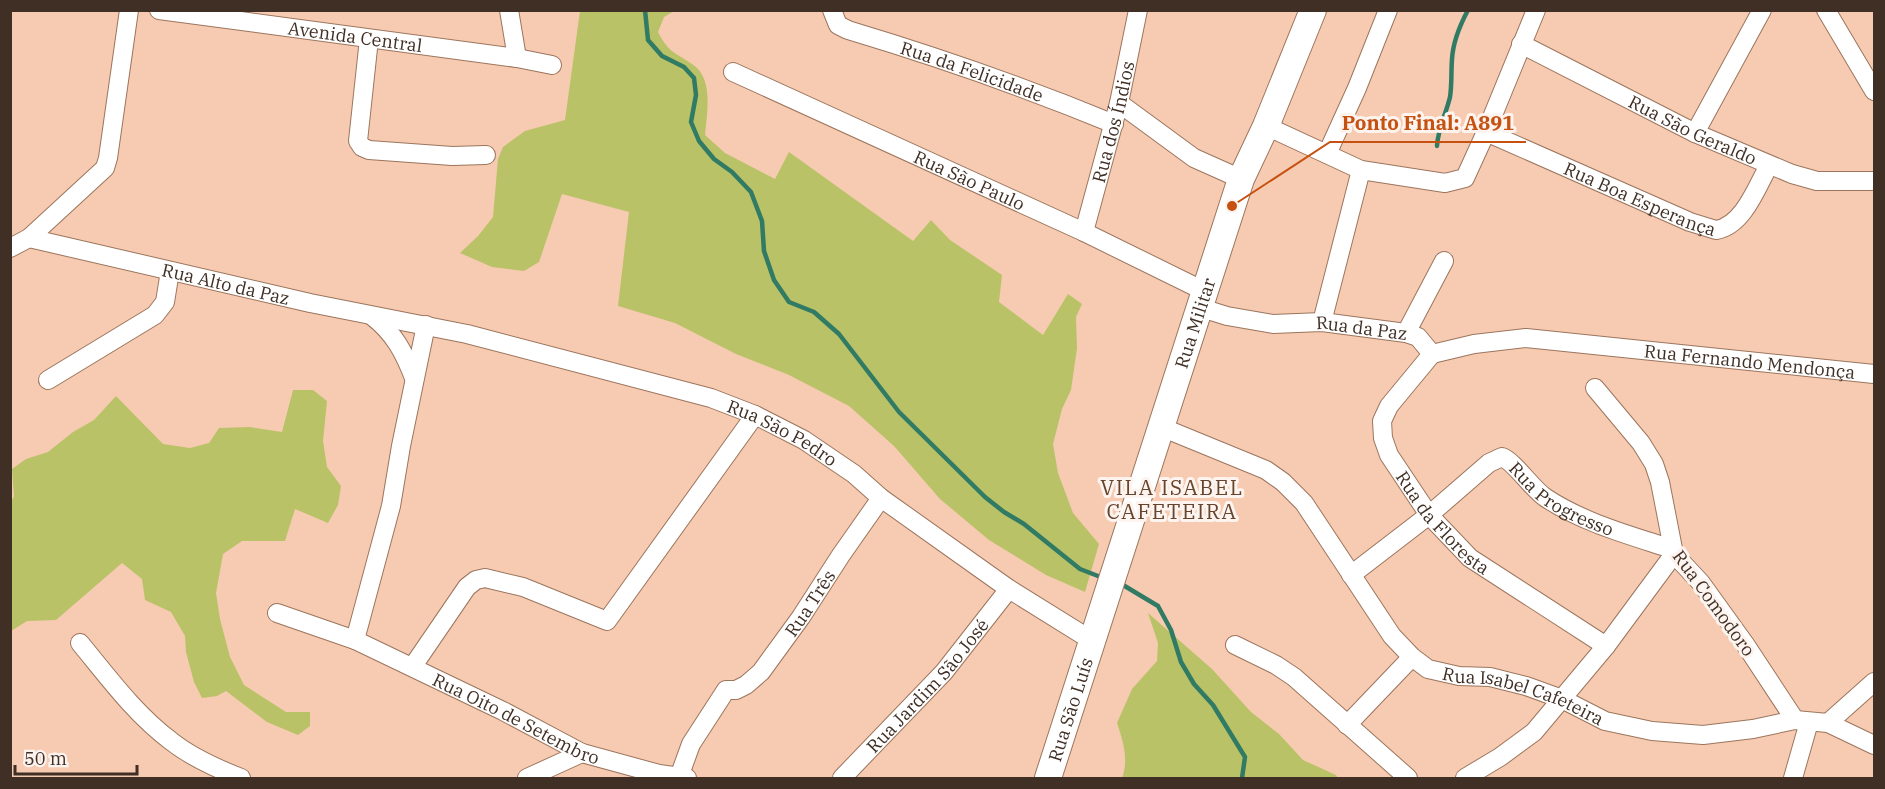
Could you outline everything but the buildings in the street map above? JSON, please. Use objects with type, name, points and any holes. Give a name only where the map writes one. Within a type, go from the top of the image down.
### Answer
[{"type":"street","points":[[10,248],[29,238],[105,168],[129,10]]},
{"type":"street","name":"Avenida Central","points":[[159,10],[244,17],[369,39],[517,58],[552,65]]},
{"type":"street","points":[[509,10],[517,58]]},
{"type":"street","name":"Rua dos Índios","points":[[1084,232],[1114,124],[1138,10]]},
{"type":"street","name":"Rua Militar","points":[[1092,640],[1240,179],[1266,126],[1313,10]]},
{"type":"street","points":[[1327,154],[1388,10]]},
{"type":"street","points":[[1266,126],[1361,170],[1445,183],[1465,178],[1536,10]]},
{"type":"street","points":[[1695,133],[1762,10]]},
{"type":"street","points":[[1826,10],[1875,92]]},
{"type":"street","name":"Rua da Felicidade","points":[[832,13],[838,25],[848,30],[918,51],[1027,89],[1114,124]]},
{"type":"street","points":[[369,39],[357,141],[362,147],[369,150],[452,156],[486,155]]},
{"type":"street","name":"Rua São Geraldo","points":[[1521,44],[1695,133],[1769,165],[1816,181],[1875,181]]},
{"type":"street","name":"Rua São Paulo","points":[[733,72],[1084,232],[1201,299]]},
{"type":"street","points":[[1119,103],[1194,158],[1240,179]]},
{"type":"street","name":"Rua Boa Esperança","points":[[1486,132],[1690,222],[1716,230],[1722,230],[1732,224],[1742,212],[1769,165]]},
{"type":"street","points":[[1322,322],[1361,170]]},
{"type":"street","name":"Rua Alto da Paz","points":[[29,238],[170,271],[426,325]]},
{"type":"street","points":[[1406,333],[1444,261]]},
{"type":"street","points":[[48,380],[155,315],[165,302],[170,271]]},
{"type":"street","name":"Rua da Paz","points":[[1201,299],[1227,316],[1273,324],[1322,322],[1406,333],[1418,338],[1432,354]]},
{"type":"street","points":[[372,315],[396,338],[414,378]]},
{"type":"street","points":[[396,338],[396,330],[403,321]]},
{"type":"street","points":[[355,639],[391,506],[426,325]]},
{"type":"street","name":"Rua São Pedro","points":[[426,325],[711,398],[755,415],[804,440],[854,474],[881,498],[1009,589],[1092,640]]},
{"type":"street","name":"Rua Fernando Mendonça","points":[[1432,354],[1474,344],[1526,338],[1875,374]]},
{"type":"street","name":"Rua da Floresta","points":[[1432,354],[1389,406],[1382,421],[1383,438],[1389,455],[1429,515],[1470,558],[1605,646]]},
{"type":"street","name":"Rua Comodoro","points":[[1595,388],[1641,443],[1654,464],[1660,482],[1673,552],[1701,583],[1802,721]]},
{"type":"street","points":[[413,666],[467,587],[476,580],[485,578],[523,587],[607,621],[755,415]]},
{"type":"street","name":"Rua Isabel Cafeteira","points":[[1161,427],[1266,470],[1284,482],[1304,503],[1392,636],[1412,657],[1428,669],[1459,676],[1490,677],[1526,686],[1562,699],[1605,721],[1652,731],[1703,735],[1802,721],[1828,723],[1875,745]]},
{"type":"street","name":"Rua Progresso","points":[[1351,575],[1429,515],[1489,463],[1502,457],[1508,459],[1545,497],[1574,513],[1673,552]]},
{"type":"street","name":"Rua Três","points":[[683,778],[691,744],[726,690],[736,690],[746,685],[761,672],[881,498]]},
{"type":"street","points":[[1465,778],[1500,757],[1533,732],[1605,646],[1673,552]]},
{"type":"street","name":"Rua Jardim São José","points":[[842,778],[944,672],[1009,589]]},
{"type":"street","name":"Rua Oito de Setembro","points":[[277,613],[355,639],[503,711],[582,753],[659,774],[683,778]]},
{"type":"street","name":"Rua São Luís","points":[[1048,778],[1092,640]]},
{"type":"street","points":[[80,643],[123,695],[173,743],[241,778]]},
{"type":"street","points":[[1235,645],[1276,665],[1293,677],[1408,778]]},
{"type":"street","points":[[1347,725],[1412,657]]},
{"type":"street","points":[[1828,723],[1875,682]]},
{"type":"street","points":[[1793,778],[1802,721]]},
{"type":"street","points":[[527,778],[582,753]]},
{"type":"green space","points":[[580,11],[674,11],[664,17],[658,32],[669,48],[699,70],[704,78],[708,96],[705,135],[725,153],[775,179],[789,152],[913,241],[931,220],[950,240],[1002,275],[999,302],[1043,335],[1068,294],[1082,304],[1076,317],[1077,348],[1071,390],[1062,409],[1053,444],[1058,473],[1073,513],[1099,544],[1085,592],[1046,575],[989,540],[940,499],[894,446],[849,406],[789,375],[736,354],[675,323],[618,306],[629,212],[562,194],[539,262],[524,271],[492,267],[460,253],[493,217],[498,159],[503,147],[525,131],[565,120]]},
{"type":"green space","points":[[293,390],[313,390],[327,401],[323,441],[327,467],[341,486],[338,505],[328,523],[295,509],[285,541],[242,541],[223,554],[216,593],[230,657],[244,685],[286,712],[310,712],[310,726],[298,735],[267,722],[226,691],[217,696],[202,698],[194,682],[186,652],[185,636],[171,612],[145,600],[142,579],[122,563],[56,620],[27,621],[11,631],[10,502],[14,497],[12,469],[26,459],[48,452],[73,432],[94,420],[116,396],[163,444],[190,448],[209,443],[219,428],[250,427],[282,432]]},
{"type":"green space","points":[[1148,613],[1212,669],[1251,712],[1279,734],[1303,760],[1338,778],[1122,778],[1125,757],[1117,723],[1132,689],[1157,661],[1158,643]]},
{"type":"waterway","points":[[645,10],[648,40],[662,56],[684,67],[694,78],[696,95],[691,122],[699,141],[714,159],[732,172],[751,192],[762,221],[764,251],[774,280],[789,302],[814,312],[839,334],[899,412],[985,497],[1024,524],[1080,569],[1098,576]]},
{"type":"waterway","points":[[1437,146],[1440,127],[1450,97],[1454,46],[1468,10]]},
{"type":"waterway","points":[[1123,585],[1158,606],[1171,630],[1181,662],[1194,684],[1213,705],[1245,757],[1242,778]]},
{"type":"place","name":"Ponto Final: A891","points":[[1232,206]]},
{"type":"district","name":"VILA ISABEL CAFETEIRA","points":[[1172,499]]}]
